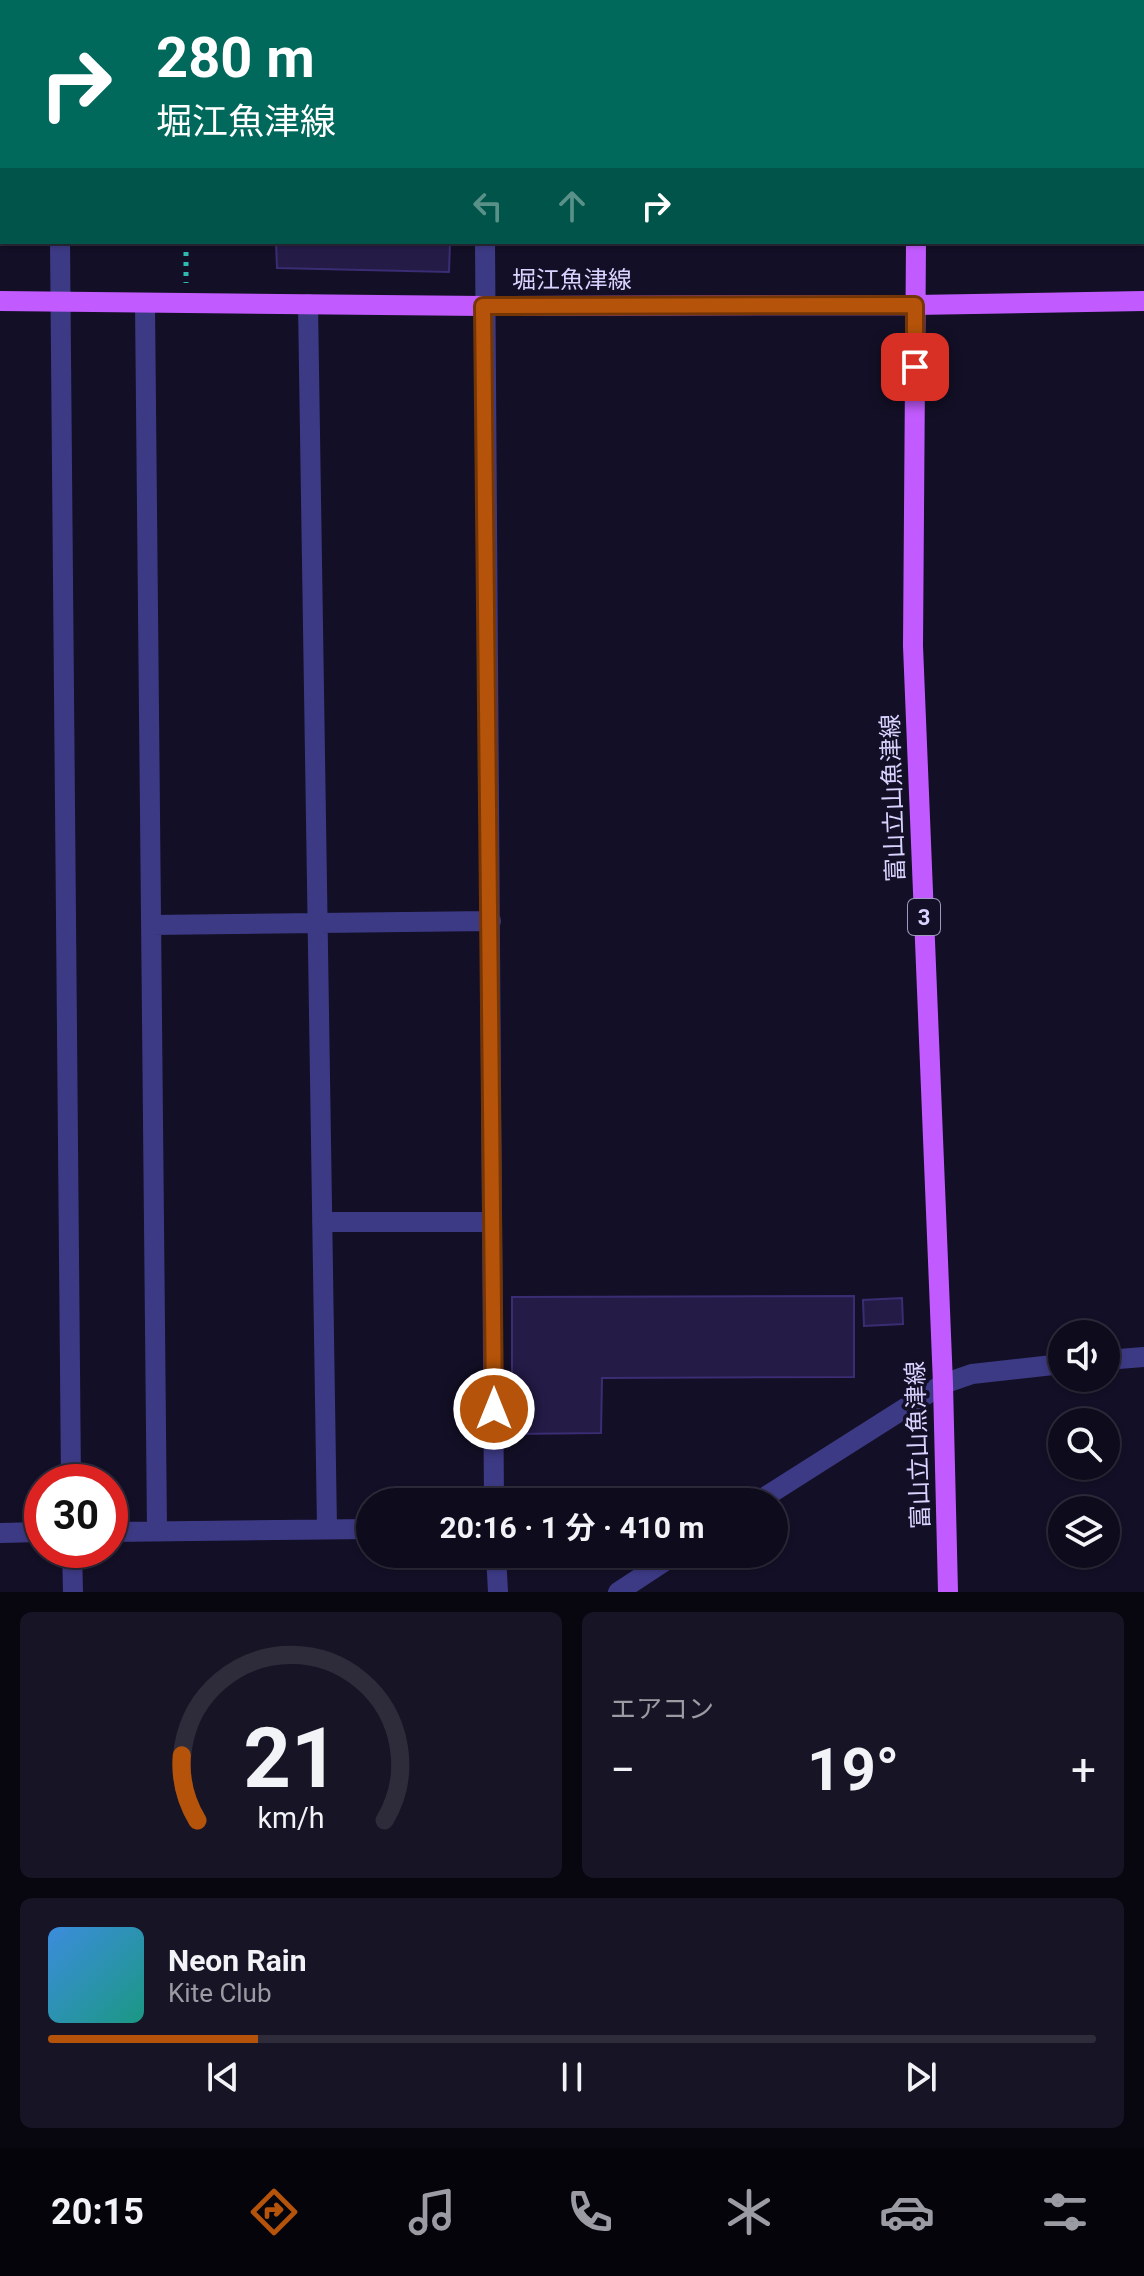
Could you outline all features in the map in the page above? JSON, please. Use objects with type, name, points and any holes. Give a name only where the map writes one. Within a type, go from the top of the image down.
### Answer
[{"type":"main road","name":"富山立山魚津線","points":[[916,244],[913,646],[943,1384],[948,1592]]},
{"type":"main road","name":"堀江魚津線","points":[[0,301],[483,306],[1144,301]]},
{"type":"street","points":[[60,244],[71,1464]]},
{"type":"street","points":[[485,244],[494,1488]]},
{"type":"street","points":[[145,303],[157,1531]]},
{"type":"street","points":[[308,304],[327,1529]]},
{"type":"street","points":[[151,925],[491,921]]},
{"type":"street","points":[[322,1222],[492,1222]]},
{"type":"street","points":[[1120,1359],[1144,1357]]},
{"type":"street","points":[[779,1488],[943,1384],[972,1374],[1048,1366]]},
{"type":"street","points":[[128,1532],[356,1529]]},
{"type":"street","points":[[0,1533],[24,1532]]},
{"type":"street","points":[[72,1568],[73,1592]]},
{"type":"street","points":[[497,1568],[498,1592]]},
{"type":"street","points":[[618,1592],[655,1568]]},
{"type":"path","points":[[186,244],[186,304]]},
{"type":"building","points":[[276,244],[450,244],[449,272],[277,268]]},
{"type":"building","points":[[854,1296],[854,1377],[602,1378],[601,1433],[512,1434],[512,1297]]},
{"type":"building","points":[[902,1298],[903,1324],[864,1326],[863,1300]]},
{"type":"route","points":[[494,1409],[483,306],[915,305],[915,367]]}]
